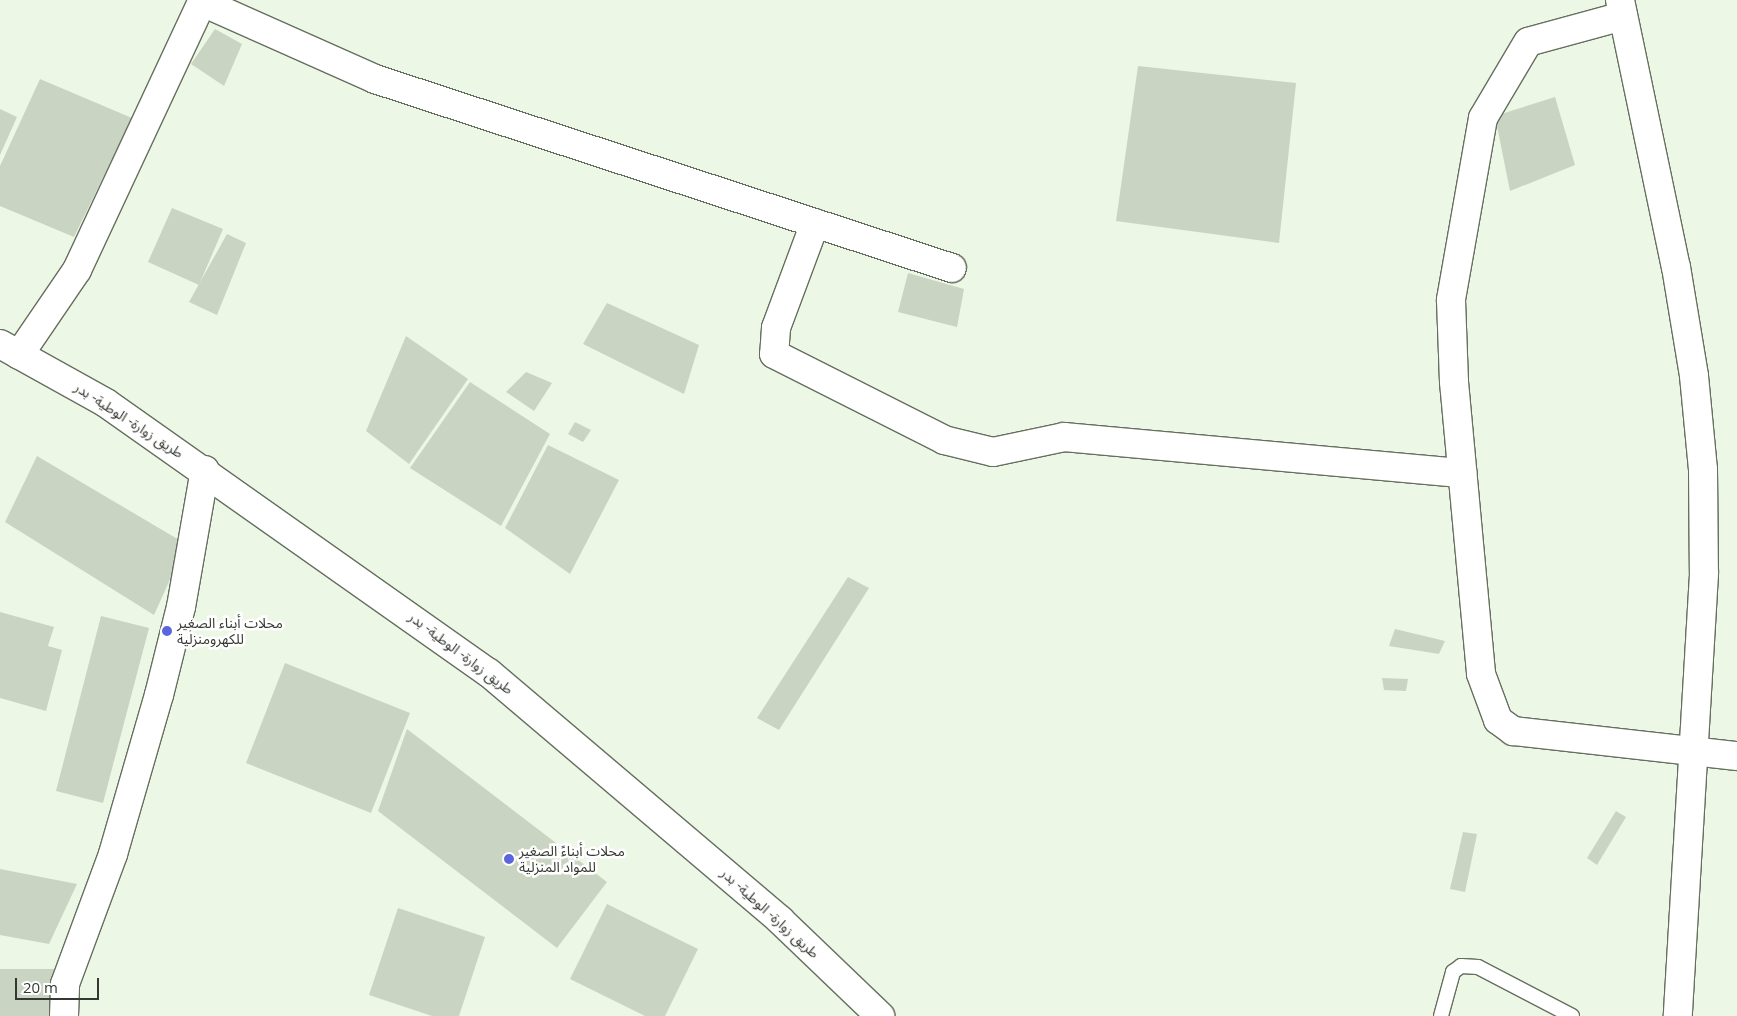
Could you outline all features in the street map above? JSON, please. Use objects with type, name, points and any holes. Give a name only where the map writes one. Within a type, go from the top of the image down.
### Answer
[{"type":"main road","points":[[10,350],[77,270],[202,1],[375,80],[952,268]]},
{"type":"main road","points":[[1678,1016],[1695,752],[1704,574],[1703,469],[1694,376],[1676,267],[1622,8],[1528,42],[1482,118],[1452,300],[1462,473],[1481,674],[1498,720],[1513,731],[1536,736],[1695,752],[1737,756]]},
{"type":"main road","points":[[815,223],[776,328],[774,354],[944,440],[993,452],[1064,437],[1462,473]]},
{"type":"main road","name":"طريق زوارة- الوطية- بدر","points":[[10,350],[106,403],[205,470],[412,616],[550,721],[780,920],[880,1016]]},
{"type":"main road","points":[[64,1016],[65,984],[113,854],[159,695],[181,607],[205,470]]},
{"type":"lane","points":[[1441,1016],[1453,972],[1462,966],[1478,967],[1572,1016]]},
{"type":"building","points":[[215,29],[242,44],[224,86],[191,64]]},
{"type":"building","points":[[1138,66],[1296,83],[1279,243],[1116,221]]},
{"type":"building","points":[[40,79],[132,118],[74,237],[0,206],[0,166]]},
{"type":"building","points":[[1555,97],[1575,165],[1510,191],[1495,116]]},
{"type":"building","points":[[0,109],[17,117],[0,155]]},
{"type":"building","points":[[172,208],[223,229],[199,285],[148,262]]},
{"type":"building","points":[[227,234],[246,243],[217,315],[189,302]]},
{"type":"building","points":[[908,273],[964,289],[957,327],[898,312]]},
{"type":"building","points":[[607,303],[699,345],[684,394],[583,344]]},
{"type":"building","points":[[406,336],[468,379],[409,464],[366,431]]},
{"type":"building","points":[[526,372],[552,383],[534,411],[506,392]]},
{"type":"building","points":[[470,382],[550,434],[501,526],[410,468]]},
{"type":"building","points":[[575,422],[591,430],[583,442],[568,434]]},
{"type":"building","points":[[548,445],[619,480],[570,574],[505,528]]},
{"type":"building","points":[[37,456],[186,544],[154,615],[5,522]]},
{"type":"building","points":[[848,577],[869,588],[779,730],[757,718]]},
{"type":"building","points":[[0,612],[54,627],[48,646],[62,650],[46,711],[0,698]]},
{"type":"building","points":[[101,616],[149,628],[103,803],[56,791]]},
{"type":"building","points":[[1395,629],[1445,641],[1439,654],[1389,646]]},
{"type":"building","points":[[285,663],[410,713],[371,813],[246,763]]},
{"type":"building","points":[[1382,678],[1408,679],[1406,691],[1384,690]]},
{"type":"building","points":[[407,729],[607,882],[557,948],[378,811]]},
{"type":"building","points":[[1616,811],[1626,817],[1597,865],[1587,858]]},
{"type":"building","points":[[1463,832],[1477,834],[1465,892],[1450,889]]},
{"type":"building","points":[[0,869],[77,884],[49,944],[0,935]]},
{"type":"building","points":[[607,904],[698,949],[665,1016],[645,1016],[570,979]]},
{"type":"building","points":[[398,908],[485,937],[459,1016],[432,1016],[369,995]]},
{"type":"building","points":[[0,969],[62,969],[61,1016],[0,1016]]},
{"type":"place","name":"محلات أبناء الصغير للكهرومنزلية","points":[[167,631]]},
{"type":"place","name":"محلات أبناءً الصغير للمواد المنزلية","points":[[509,859]]}]
